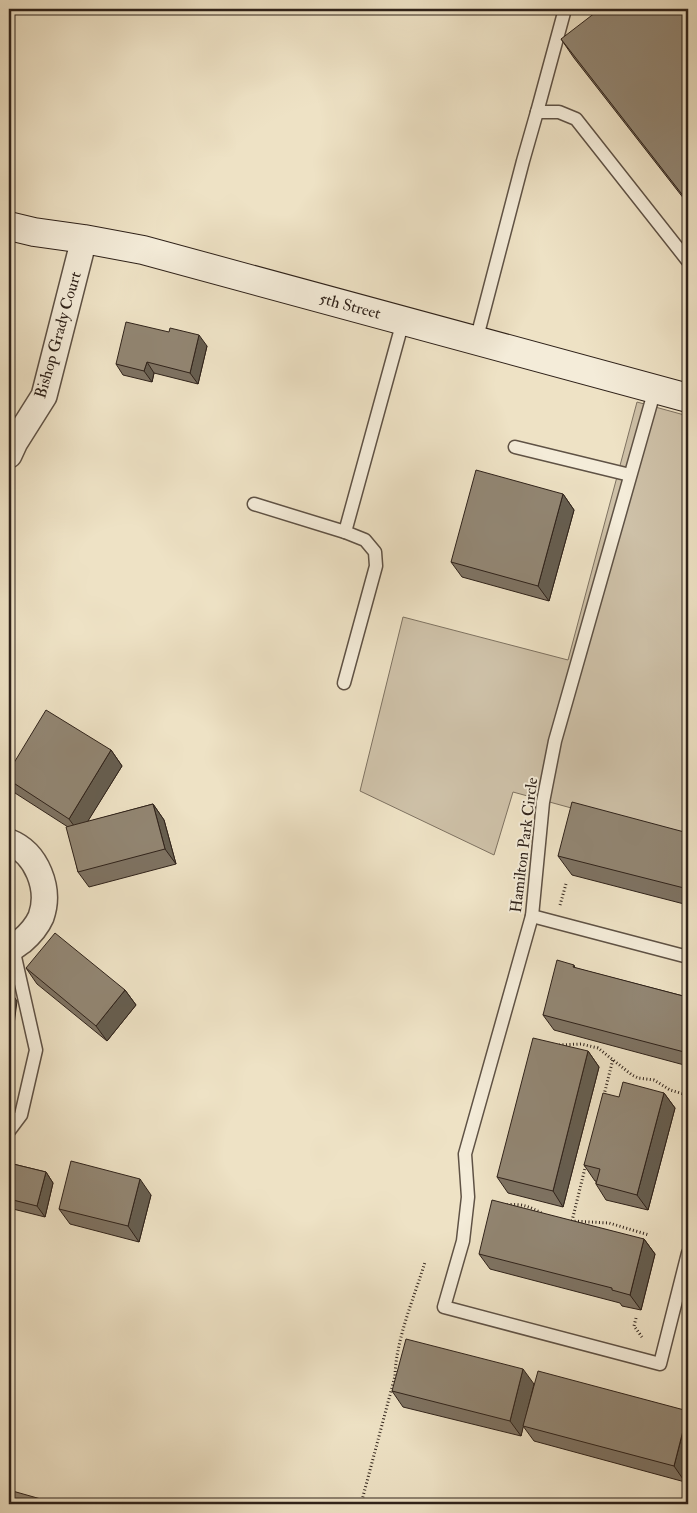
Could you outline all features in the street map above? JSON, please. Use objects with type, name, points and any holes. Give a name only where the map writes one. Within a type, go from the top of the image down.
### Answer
[{"type":"street","name":"5th Street","points":[[9,226],[143,250],[688,398]]},
{"type":"street","name":"Bishop Grady Court","points":[[9,455],[44,396],[84,239]]},
{"type":"street","points":[[9,842],[15,844],[31,858],[41,876],[44,896],[40,917],[29,935],[11,949]]},
{"type":"lane","points":[[476,341],[565,9]]},
{"type":"lane","points":[[537,112],[559,112],[576,119],[688,261]]},
{"type":"lane","points":[[345,532],[403,321]]},
{"type":"lane","name":"Hamilton Park Circle","points":[[654,389],[555,741],[544,802],[532,916],[465,1154],[468,1197],[463,1241],[444,1307],[660,1364],[688,1253]]},
{"type":"lane","points":[[515,447],[630,475]]},
{"type":"lane","points":[[254,504],[345,532],[365,540],[375,552],[376,566],[344,683]]},
{"type":"lane","points":[[532,916],[688,957]]},
{"type":"lane","points":[[9,1131],[21,1115],[36,1050],[11,949]]},
{"type":"path","points":[[560,907],[566,884]]},
{"type":"path","points":[[556,1045],[581,1044],[591,1046],[606,1053],[632,1075],[638,1078],[654,1080],[670,1090],[687,1095]]},
{"type":"path","points":[[603,1098],[613,1060]]},
{"type":"path","points":[[572,1221],[586,1164]]},
{"type":"path","points":[[499,1206],[517,1204],[529,1206],[544,1214]]},
{"type":"path","points":[[567,1220],[609,1224],[649,1235]]},
{"type":"path","points":[[361,1504],[395,1376],[395,1361],[400,1342],[425,1262]]},
{"type":"path","points":[[636,1318],[634,1326],[642,1337]]},
{"type":"shaded area","points":[[637,402],[688,416],[688,840],[513,792],[494,855],[360,791],[403,617],[568,660]]},
{"type":"building","points":[[600,9],[688,9],[688,202],[561,39]]},
{"type":"building","points":[[126,322],[169,332],[170,328],[199,335],[190,373],[147,362],[144,371],[116,364]]},
{"type":"building","points":[[476,470],[563,494],[538,586],[451,562]]},
{"type":"building","points":[[46,710],[111,750],[69,819],[9,780],[9,771]]},
{"type":"building","points":[[572,802],[688,833],[688,889],[558,856]]},
{"type":"building","points":[[153,804],[165,849],[78,872],[66,827]]},
{"type":"building","points":[[55,933],[125,990],[96,1026],[26,968]]},
{"type":"building","points":[[557,960],[574,965],[573,967],[687,997],[688,994],[688,1053],[543,1015]]},
{"type":"building","points":[[533,1038],[588,1051],[553,1191],[497,1177]]},
{"type":"building","points":[[623,1082],[664,1093],[637,1195],[596,1184],[600,1169],[584,1165],[603,1093],[619,1097]]},
{"type":"building","points":[[71,1161],[140,1179],[128,1226],[59,1209]]},
{"type":"building","points":[[9,1163],[46,1172],[37,1206],[9,1199]]},
{"type":"building","points":[[492,1200],[644,1239],[630,1295],[612,1290],[612,1288],[479,1254]]},
{"type":"building","points":[[406,1339],[523,1369],[510,1421],[392,1391]]},
{"type":"building","points":[[538,1371],[688,1411],[674,1466],[523,1426]]},
{"type":"building","points":[[9,1490],[55,1503],[55,1504],[9,1504]]}]
